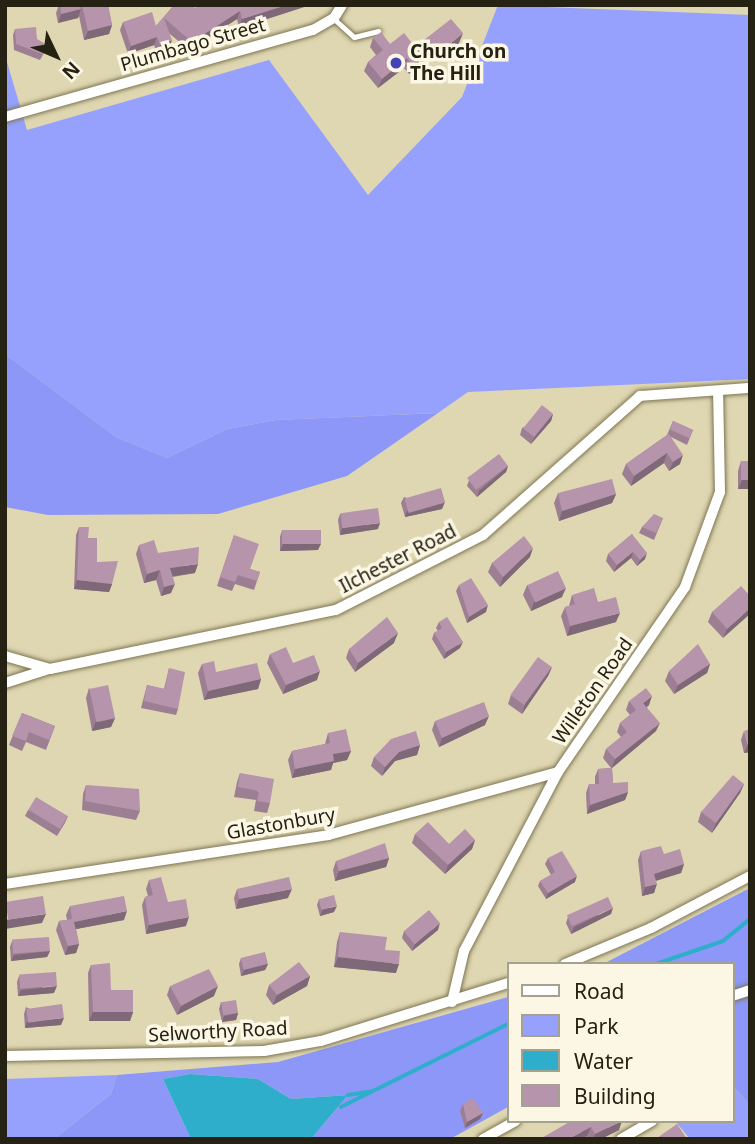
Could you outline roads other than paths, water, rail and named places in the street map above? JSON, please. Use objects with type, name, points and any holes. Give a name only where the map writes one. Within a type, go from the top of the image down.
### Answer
[{"type":"street","points":[[334,18],[342,5]]},
{"type":"street","name":"Plumbago Street","points":[[5,117],[334,18]]},
{"type":"street","points":[[718,391],[750,388]]},
{"type":"street","name":"Ilchester Road","points":[[5,656],[50,669],[336,610],[483,535],[622,406],[661,393],[718,391]]},
{"type":"street","name":"Willeton Road","points":[[452,1002],[464,951],[558,772],[685,587],[712,522],[720,492],[718,391]]},
{"type":"street","points":[[5,683],[50,669]]},
{"type":"street","name":"Glastonbury","points":[[5,884],[328,835],[558,772]]},
{"type":"street","points":[[570,962],[662,923],[750,876]]},
{"type":"street","name":"Selworthy Road","points":[[5,1056],[264,1051],[321,1041],[506,984]]},
{"type":"street","points":[[483,1139],[511,1123]]},
{"type":"street","points":[[628,1137],[649,1123]]},
{"type":"lane","points":[[334,18],[354,37],[378,32]]},
{"type":"water","points":[[190,1074],[258,1079],[291,1099],[348,1095],[311,1139],[191,1139],[163,1079]]},
{"type":"waterway","points":[[662,962],[723,941],[750,919]]},
{"type":"waterway","points":[[341,1107],[506,1025]]},
{"type":"waterway","points":[[348,1095],[372,1091]]},
{"type":"place","name":"Church on The Hill","points":[[396,63]]}]
